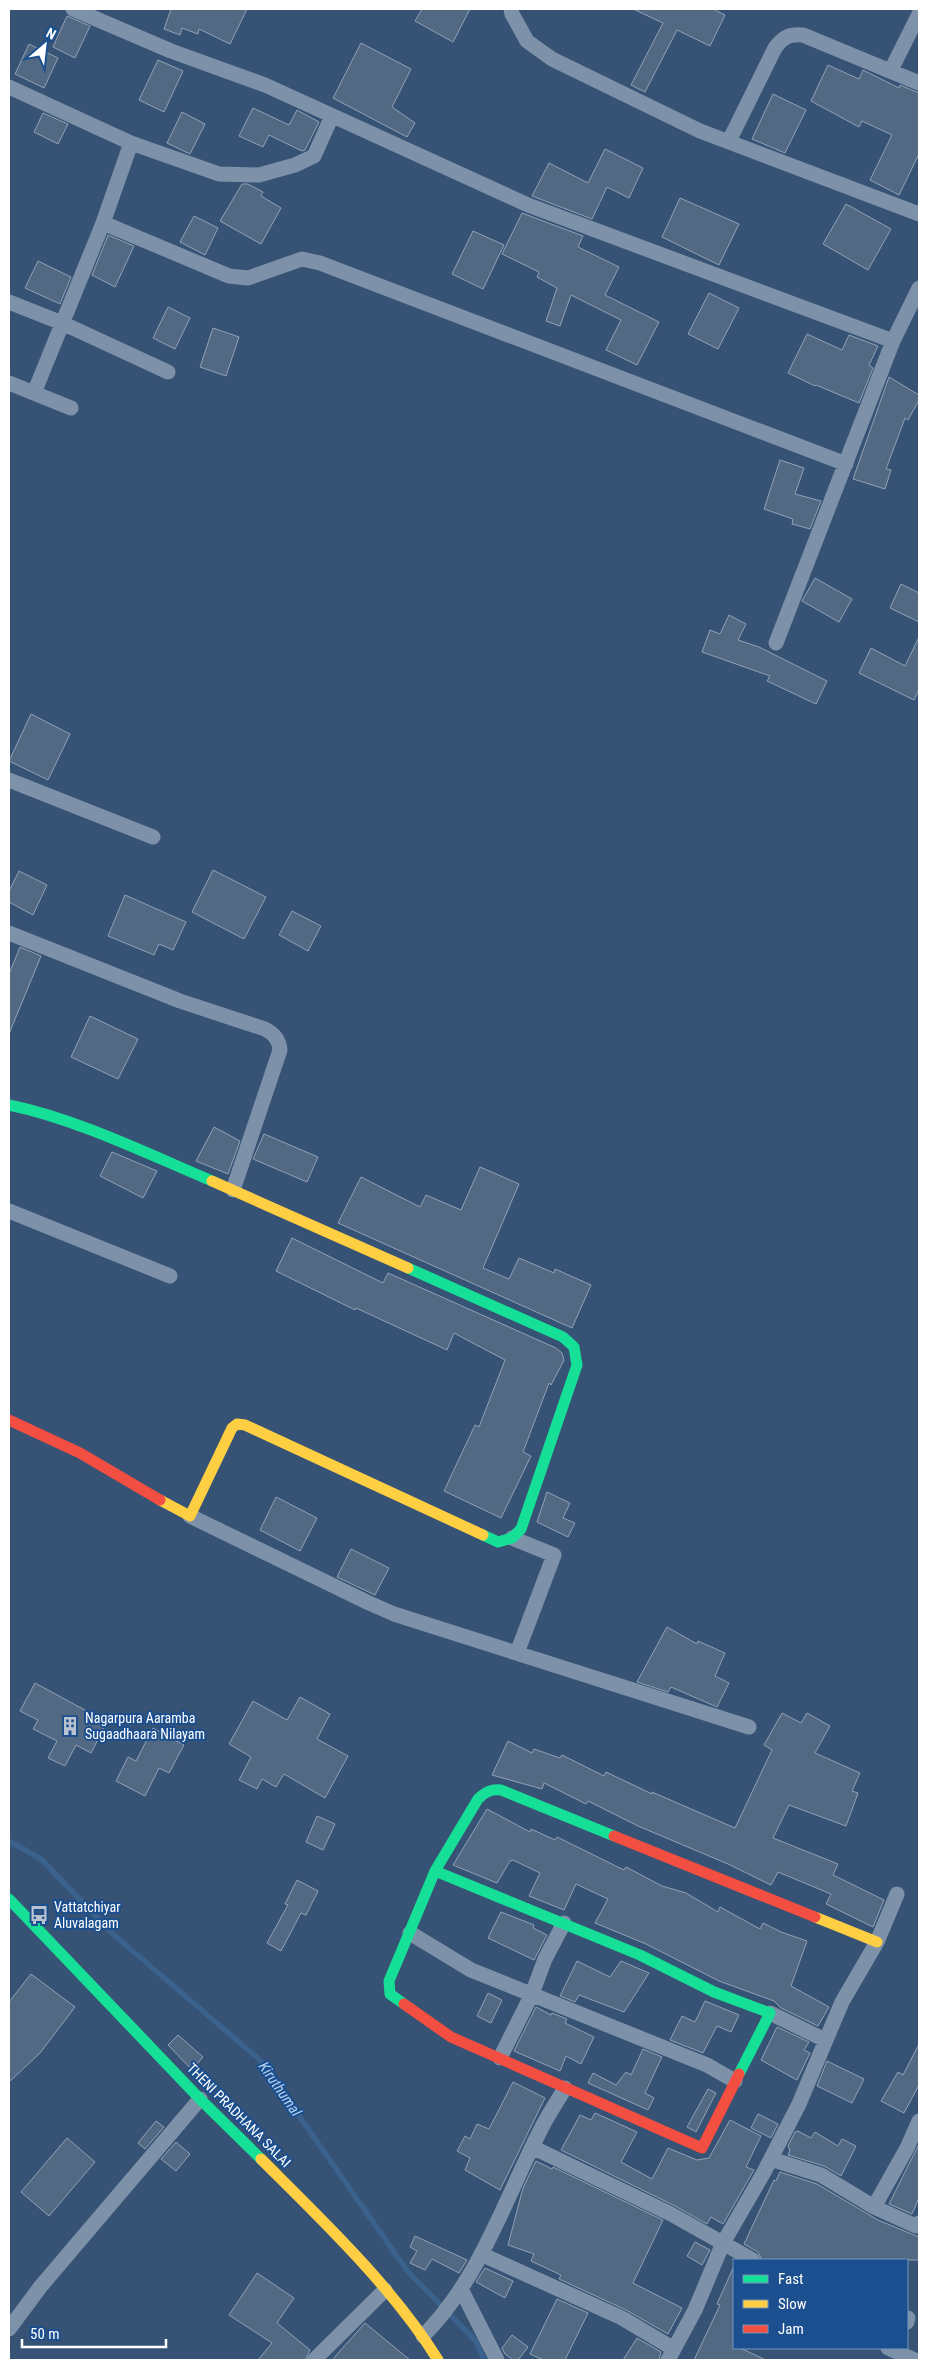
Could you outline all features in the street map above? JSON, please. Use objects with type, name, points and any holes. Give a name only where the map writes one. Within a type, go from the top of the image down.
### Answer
[{"type":"street","points":[[74,9],[171,51],[265,85],[528,205],[893,340]]},
{"type":"street","points":[[511,9],[527,41],[552,59],[700,131],[919,214]]},
{"type":"street","points":[[891,70],[919,14]]},
{"type":"street","points":[[729,141],[781,39],[792,34],[803,35],[919,83]]},
{"type":"street","points":[[9,87],[131,143],[169,158],[219,174],[259,176],[295,165],[314,156],[332,116]]},
{"type":"street","points":[[34,393],[103,223],[131,143]]},
{"type":"street","points":[[103,223],[229,276],[248,278],[302,260],[320,263],[846,464]]},
{"type":"street","points":[[776,643],[893,340],[919,288]]},
{"type":"street","points":[[9,302],[62,323],[168,372]]},
{"type":"street","points":[[9,383],[71,408]]},
{"type":"street","points":[[9,780],[153,837]]},
{"type":"street","points":[[9,933],[180,1001],[273,1033],[280,1042],[280,1050],[233,1190]]},
{"type":"street","points":[[9,1105],[24,1108],[109,1137],[233,1190],[563,1336],[574,1347],[577,1365],[521,1529],[512,1538],[498,1542],[246,1425],[237,1424],[232,1428],[190,1516]]},
{"type":"street","points":[[9,1211],[170,1276]]},
{"type":"street","points":[[9,1420],[80,1453],[148,1494],[368,1604],[394,1614],[749,1727]]},
{"type":"street","points":[[512,1538],[554,1555],[517,1653]]},
{"type":"street","points":[[770,2013],[702,2148],[450,2037],[390,1994],[389,1981],[435,1871],[478,1798],[484,1792],[492,1789],[501,1790],[877,1942]]},
{"type":"street","points":[[435,1871],[640,1955],[714,1992],[770,2013],[825,2040]]},
{"type":"street","points":[[482,2254],[622,2318],[671,2355],[695,2310],[723,2242],[771,2159],[798,2104],[842,2002],[877,1942],[897,1894]]},
{"type":"street","name":"THENI PRADHANA SALAI","points":[[9,1899],[16,1904],[200,2099],[316,2214],[423,2336],[438,2360]]},
{"type":"street","points":[[500,2058],[532,1994],[545,1959],[564,1923]]},
{"type":"street","points":[[410,1933],[470,1970],[707,2065],[736,2081]]},
{"type":"street","points":[[423,2336],[438,2321],[482,2254],[532,2147],[565,2088]]},
{"type":"street","points":[[9,2329],[41,2286],[200,2099]]},
{"type":"street","points":[[874,2207],[908,2148],[919,2121]]},
{"type":"street","points":[[532,2147],[671,2214],[751,2259]]},
{"type":"street","points":[[771,2159],[821,2175],[874,2207],[916,2226],[919,2223]]},
{"type":"street","points":[[314,2360],[384,2290]]},
{"type":"street","points":[[458,2293],[497,2360]]},
{"type":"street","points":[[892,2352],[915,2360]]},
{"type":"building","points":[[171,9],[247,9],[230,44],[199,29],[198,34],[182,28],[180,35],[164,29]]},
{"type":"building","points":[[422,9],[470,9],[453,42],[415,21]]},
{"type":"building","points":[[633,9],[713,9],[725,15],[710,46],[677,30],[645,92],[631,85],[663,23]]},
{"type":"building","points":[[67,16],[90,26],[75,58],[53,47]]},
{"type":"building","points":[[361,43],[411,69],[392,107],[415,123],[407,137],[333,98]]},
{"type":"building","points":[[29,44],[58,58],[44,88],[15,74]]},
{"type":"building","points":[[158,60],[183,71],[164,112],[139,100]]},
{"type":"building","points":[[828,65],[859,79],[863,70],[899,88],[900,85],[919,93],[919,154],[899,195],[870,180],[892,135],[862,121],[859,127],[811,101]]},
{"type":"building","points":[[773,94],[806,110],[785,153],[752,139]]},
{"type":"building","points":[[253,108],[289,125],[297,110],[319,122],[305,150],[302,151],[269,135],[263,147],[239,136]]},
{"type":"building","points":[[182,112],[205,124],[190,154],[167,143]]},
{"type":"building","points":[[43,113],[68,124],[58,144],[34,132]]},
{"type":"building","points":[[605,149],[643,168],[629,198],[607,187],[592,219],[532,196],[549,163],[588,183]]},
{"type":"building","points":[[242,184],[248,184],[263,192],[261,196],[281,208],[261,244],[220,221]]},
{"type":"building","points":[[680,198],[739,224],[719,265],[662,237]]},
{"type":"building","points":[[846,204],[891,229],[868,270],[823,244]]},
{"type":"building","points":[[522,213],[583,236],[578,247],[619,267],[605,295],[659,322],[637,365],[606,350],[621,320],[571,295],[560,326],[546,321],[557,288],[537,277],[539,272],[502,254]]},
{"type":"building","points":[[194,216],[218,228],[205,255],[180,242]]},
{"type":"building","points":[[473,231],[504,245],[483,289],[452,274]]},
{"type":"building","points":[[108,235],[134,246],[115,287],[92,275]]},
{"type":"building","points":[[38,261],[71,277],[60,304],[25,288]]},
{"type":"building","points":[[709,293],[739,308],[718,349],[688,334]]},
{"type":"building","points":[[168,307],[190,318],[175,349],[153,338]]},
{"type":"building","points":[[213,328],[239,337],[226,376],[200,367]]},
{"type":"building","points":[[807,334],[842,350],[849,335],[878,346],[869,365],[873,368],[859,403],[788,373]]},
{"type":"building","points":[[889,377],[919,395],[919,400],[908,420],[905,418],[886,469],[891,470],[885,489],[853,479]]},
{"type":"building","points":[[780,460],[804,468],[795,494],[821,501],[810,529],[792,524],[793,519],[764,509]]},
{"type":"building","points":[[815,578],[852,599],[839,622],[802,601]]},
{"type":"building","points":[[901,584],[919,593],[919,622],[890,608]]},
{"type":"building","points":[[729,615],[746,624],[738,640],[759,647],[827,681],[816,704],[767,681],[770,676],[702,652],[710,630],[720,634]]},
{"type":"building","points":[[919,637],[919,689],[914,700],[859,673],[871,648],[905,666]]},
{"type":"building","points":[[31,714],[70,734],[48,780],[9,761]]},
{"type":"building","points":[[213,870],[266,897],[244,939],[192,912]]},
{"type":"building","points":[[19,871],[47,885],[33,915],[9,902],[9,891]]},
{"type":"building","points":[[125,895],[186,922],[173,950],[159,944],[154,955],[108,936]]},
{"type":"building","points":[[292,911],[321,926],[308,951],[279,935]]},
{"type":"building","points":[[20,947],[41,956],[9,1034],[9,974]]},
{"type":"building","points":[[90,1016],[138,1039],[118,1079],[71,1057]]},
{"type":"building","points":[[214,1127],[240,1141],[228,1174],[196,1161]]},
{"type":"building","points":[[264,1134],[318,1157],[307,1182],[253,1159]]},
{"type":"building","points":[[112,1152],[157,1171],[143,1198],[100,1176]]},
{"type":"building","points":[[480,1167],[519,1184],[483,1268],[509,1279],[519,1258],[554,1273],[555,1269],[591,1285],[572,1328],[338,1223],[361,1177],[420,1207],[426,1195],[461,1210]]},
{"type":"building","points":[[292,1238],[383,1283],[388,1273],[556,1348],[562,1353],[564,1360],[551,1385],[549,1383],[523,1452],[531,1456],[501,1518],[444,1491],[475,1425],[479,1427],[505,1360],[454,1333],[447,1350],[356,1308],[355,1310],[276,1271]]},
{"type":"building","points":[[547,1492],[570,1503],[563,1518],[575,1523],[568,1537],[537,1522]]},
{"type":"building","points":[[276,1497],[317,1518],[300,1551],[260,1530]]},
{"type":"building","points":[[351,1549],[389,1568],[375,1595],[337,1577]]},
{"type":"building","points":[[667,1627],[697,1644],[698,1641],[725,1653],[715,1676],[729,1683],[717,1707],[671,1687],[668,1692],[637,1682]]},
{"type":"building","name":"Nagarpura Aaramba Sugaadhaara Nilayam","points":[[35,1683],[107,1722],[91,1753],[76,1745],[65,1766],[48,1758],[57,1741],[33,1729],[38,1720],[20,1711]]},
{"type":"building","points":[[300,1697],[330,1714],[317,1739],[348,1756],[325,1798],[284,1774],[276,1787],[262,1779],[257,1789],[239,1780],[251,1757],[229,1744],[253,1701],[287,1720]]},
{"type":"building","points":[[782,1713],[801,1723],[807,1713],[830,1726],[815,1753],[860,1773],[852,1791],[858,1793],[846,1826],[789,1805],[773,1838],[838,1864],[833,1875],[884,1900],[873,1927],[826,1904],[831,1894],[778,1872],[771,1885],[728,1864],[638,1826],[588,1801],[586,1804],[544,1783],[542,1789],[492,1775],[508,1741],[532,1753],[534,1749],[560,1758],[562,1755],[604,1776],[606,1772],[652,1794],[652,1792],[735,1828],[772,1750],[764,1745]]},
{"type":"building","points":[[153,1728],[184,1745],[169,1773],[159,1768],[145,1796],[116,1781],[128,1757],[136,1761]]},
{"type":"building","points":[[487,1809],[530,1832],[531,1829],[555,1840],[557,1837],[624,1870],[626,1867],[662,1886],[686,1893],[718,1912],[720,1907],[760,1929],[763,1923],[781,1932],[807,1941],[791,1986],[829,2007],[818,2026],[781,2008],[774,2001],[719,1981],[646,1944],[595,1923],[608,1899],[576,1884],[564,1910],[529,1896],[540,1873],[513,1860],[510,1861],[497,1883],[453,1865]]},
{"type":"building","points":[[317,1816],[335,1824],[323,1850],[306,1842]]},
{"type":"building","points":[[297,1880],[318,1891],[306,1915],[301,1913],[281,1951],[267,1943],[288,1905],[285,1904]]},
{"type":"building","points":[[501,1912],[534,1925],[533,1928],[547,1935],[534,1960],[488,1938]]},
{"type":"building","points":[[577,1961],[610,1977],[621,1961],[649,1973],[624,2012],[579,1995],[575,2002],[560,1996]]},
{"type":"building","points":[[31,1974],[75,2007],[40,2053],[9,2082],[9,2002]]},
{"type":"building","points":[[488,1993],[502,2000],[491,2023],[477,2016]]},
{"type":"building","points":[[705,2001],[739,2015],[731,2032],[717,2026],[703,2053],[670,2040],[682,2016],[695,2022]]},
{"type":"building","points":[[536,2007],[551,2015],[552,2013],[567,2019],[565,2023],[594,2037],[581,2064],[566,2056],[560,2071],[514,2051]]},
{"type":"building","points":[[777,2027],[809,2042],[804,2050],[810,2053],[797,2080],[761,2060]]},
{"type":"building","points":[[178,2035],[203,2057],[192,2070],[168,2045]]},
{"type":"building","points":[[919,2044],[919,2085],[904,2113],[881,2101],[898,2072],[903,2075]]},
{"type":"building","points":[[643,2049],[662,2057],[645,2093],[654,2098],[648,2110],[588,2083],[593,2073],[616,2085],[626,2072],[631,2075]]},
{"type":"building","points":[[827,2061],[864,2079],[852,2103],[817,2086]]},
{"type":"building","points":[[513,2082],[545,2098],[500,2190],[465,2170],[470,2158],[457,2151],[465,2136],[470,2139],[477,2124],[489,2129]]},
{"type":"building","points":[[708,2089],[716,2093],[696,2132],[687,2127]]},
{"type":"building","points":[[595,2113],[637,2132],[621,2162],[652,2179],[668,2148],[697,2160],[709,2158],[730,2120],[761,2136],[746,2167],[754,2170],[723,2224],[711,2217],[707,2224],[675,2206],[561,2150],[580,2115],[591,2120]]},
{"type":"building","points":[[758,2114],[778,2124],[771,2138],[751,2128]]},
{"type":"building","points":[[156,2121],[164,2127],[145,2149],[138,2143]]},
{"type":"building","points":[[798,2131],[811,2138],[815,2132],[838,2146],[842,2139],[856,2146],[841,2176],[824,2166],[788,2155],[790,2150],[788,2146],[795,2132]]},
{"type":"building","points":[[67,2138],[95,2162],[49,2216],[21,2192]]},
{"type":"building","points":[[176,2142],[190,2154],[176,2171],[161,2159]]},
{"type":"building","points":[[919,2144],[919,2198],[912,2214],[889,2204]]},
{"type":"building","points":[[536,2161],[552,2169],[553,2167],[663,2220],[633,2283],[682,2308],[668,2334],[626,2310],[559,2279],[561,2275],[531,2261],[534,2254],[508,2245],[523,2188]]},
{"type":"building","points":[[780,2172],[817,2184],[878,2220],[919,2237],[919,2260],[762,2259],[758,2252],[744,2244],[774,2180],[776,2181]]},
{"type":"building","points":[[415,2236],[467,2260],[459,2273],[432,2259],[425,2270],[410,2263],[417,2251],[410,2247]]},
{"type":"building","points":[[695,2242],[710,2250],[702,2265],[687,2256]]},
{"type":"building","points":[[485,2268],[513,2281],[505,2298],[476,2282]]},
{"type":"building","points":[[733,2268],[733,2349],[742,2349],[766,2360],[694,2360],[720,2305],[717,2304]]},
{"type":"building","points":[[257,2273],[294,2298],[277,2323],[310,2350],[305,2360],[258,2360],[272,2343],[229,2315]]},
{"type":"building","points":[[557,2299],[588,2313],[565,2360],[543,2360],[530,2354]]},
{"type":"building","points":[[365,2323],[410,2360],[332,2360]]},
{"type":"building","points":[[512,2335],[528,2347],[518,2360],[513,2360],[505,2354],[502,2348]]},
{"type":"building","points":[[637,2338],[661,2352],[659,2360],[623,2360]]},
{"type":"waterway","name":"Kiruthumal","points":[[9,1841],[41,1859],[114,1935],[260,2060],[408,2272],[476,2341],[484,2360]]},
{"type":"traffic: fast","points":[[9,1105],[35,1111],[86,1128],[212,1181]]},
{"type":"traffic: fast","points":[[408,1268],[563,1337],[574,1347],[577,1365],[521,1529],[512,1538],[498,1542],[483,1535]]},
{"type":"traffic: fast","points":[[404,2004],[390,1994],[389,1981],[435,1871],[478,1799],[488,1791],[501,1790],[614,1836]]},
{"type":"traffic: fast","points":[[435,1871],[640,1955],[714,1992],[770,2013],[739,2074]]},
{"type":"traffic: fast","points":[[9,1899],[200,2099],[261,2159]]},
{"type":"traffic: slow","points":[[212,1181],[408,1268]]},
{"type":"traffic: slow","points":[[160,1500],[190,1516],[232,1428],[237,1424],[245,1425],[483,1535]]},
{"type":"traffic: slow","points":[[815,1917],[877,1942]]},
{"type":"traffic: slow","points":[[261,2159],[332,2230],[378,2280],[400,2306],[438,2360]]},
{"type":"traffic: jam","points":[[9,1420],[80,1453],[160,1500]]},
{"type":"traffic: jam","points":[[614,1836],[815,1917]]},
{"type":"traffic: jam","points":[[404,2004],[451,2037],[702,2148],[739,2074]]},
{"type":"place","name":"Nagarpura Aaramba Sugaadhaara Nilayam","points":[[70,1726]]},
{"type":"place","name":"Vattatchiyar Aluvalagam","points":[[39,1915]]}]
